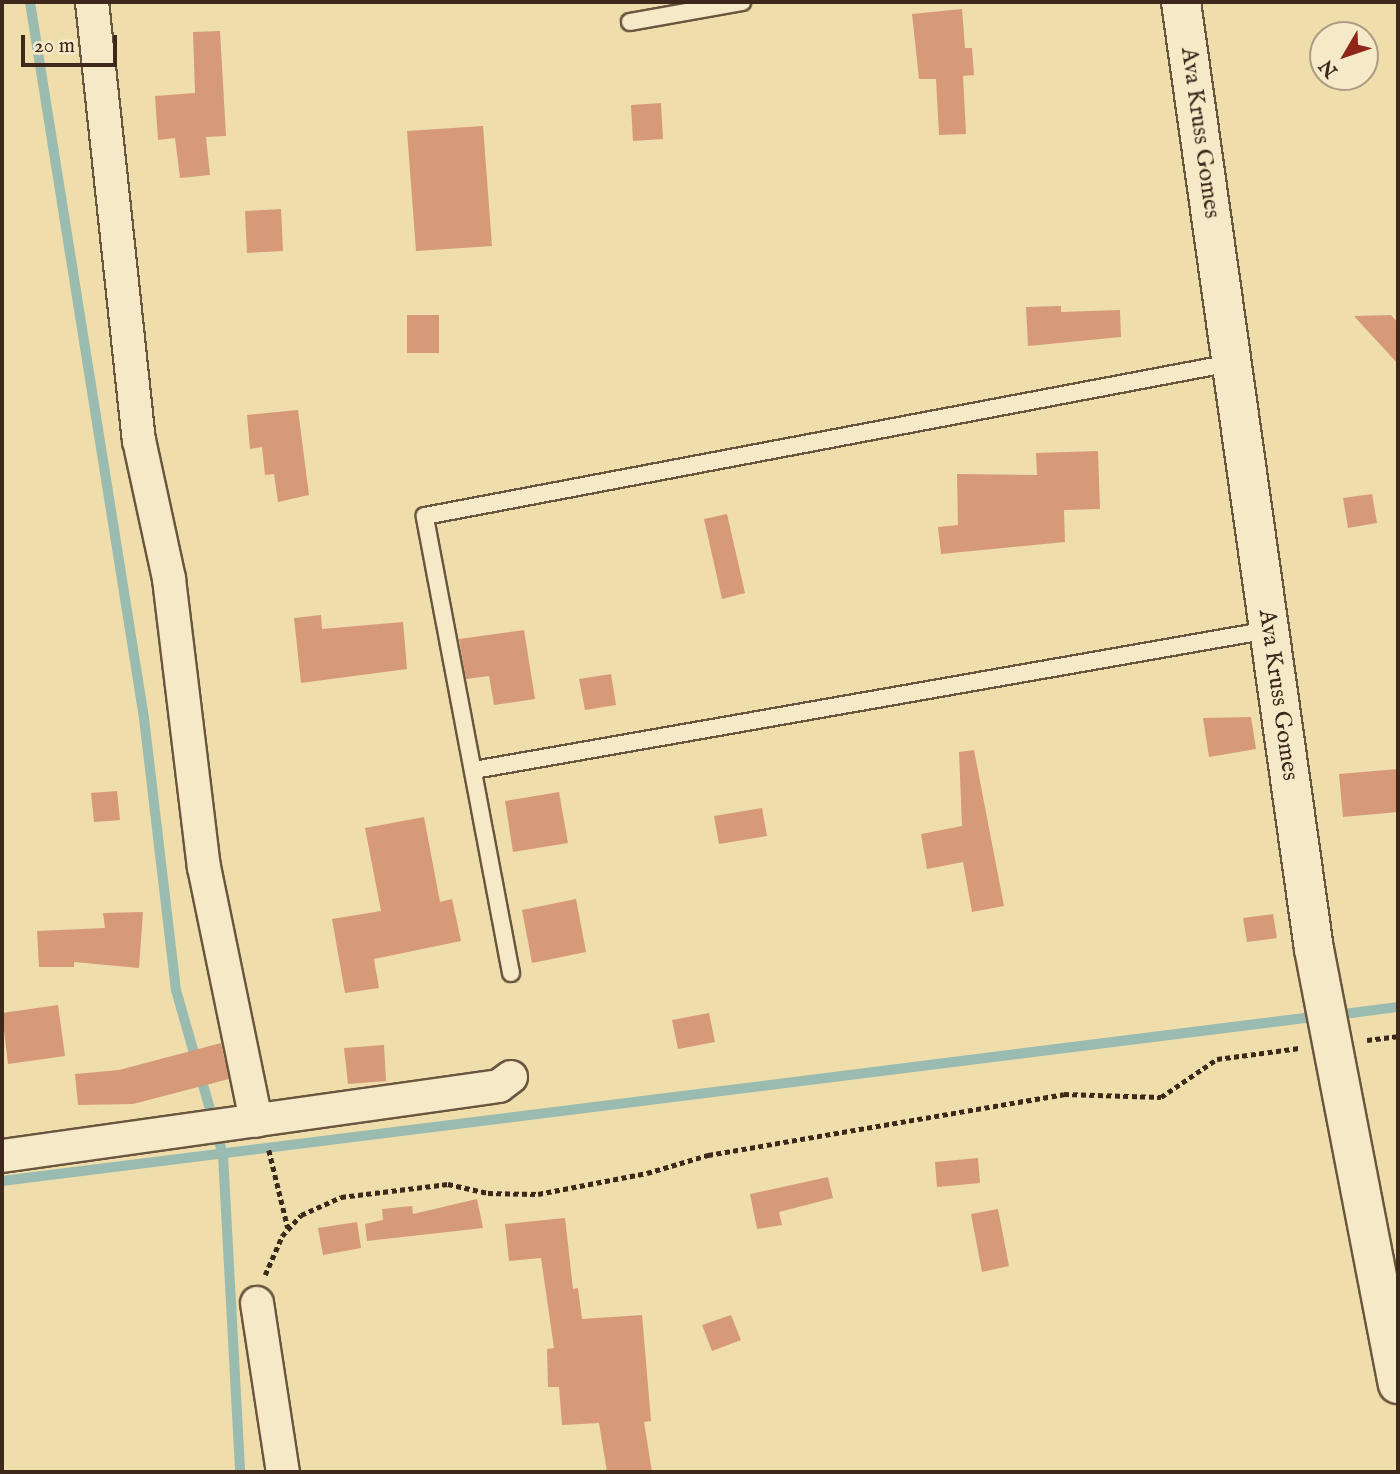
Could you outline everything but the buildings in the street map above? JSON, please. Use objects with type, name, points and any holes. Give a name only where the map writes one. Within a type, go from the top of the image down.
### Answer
[{"type":"street","points":[[92,2],[139,440],[169,579],[204,867],[256,1121]]},
{"type":"street","name":"Ava Kruss Gomes","points":[[1181,2],[1314,949],[1398,1384]]},
{"type":"street","points":[[2,1156],[499,1086],[511,1077]]},
{"type":"street","points":[[257,1303],[283,1472]]},
{"type":"lane","points":[[630,22],[742,2]]},
{"type":"lane","points":[[511,973],[425,516],[1232,363]]},
{"type":"lane","points":[[474,770],[1269,630]]},
{"type":"path","points":[[1359,1041],[1398,1036]]},
{"type":"path","points":[[257,1303],[270,1257],[288,1228],[301,1215],[341,1198],[448,1184],[488,1193],[538,1195],[647,1173],[708,1155],[1064,1094],[1161,1097],[1217,1059],[1307,1047]]},
{"type":"path","points":[[270,1163],[288,1228]]},
{"type":"waterway","points":[[30,2],[144,718],[176,990],[223,1155],[240,1472]]},
{"type":"waterway","points":[[1336,1015],[1398,1007]]},
{"type":"waterway","points":[[2,1181],[1321,1016]]}]
